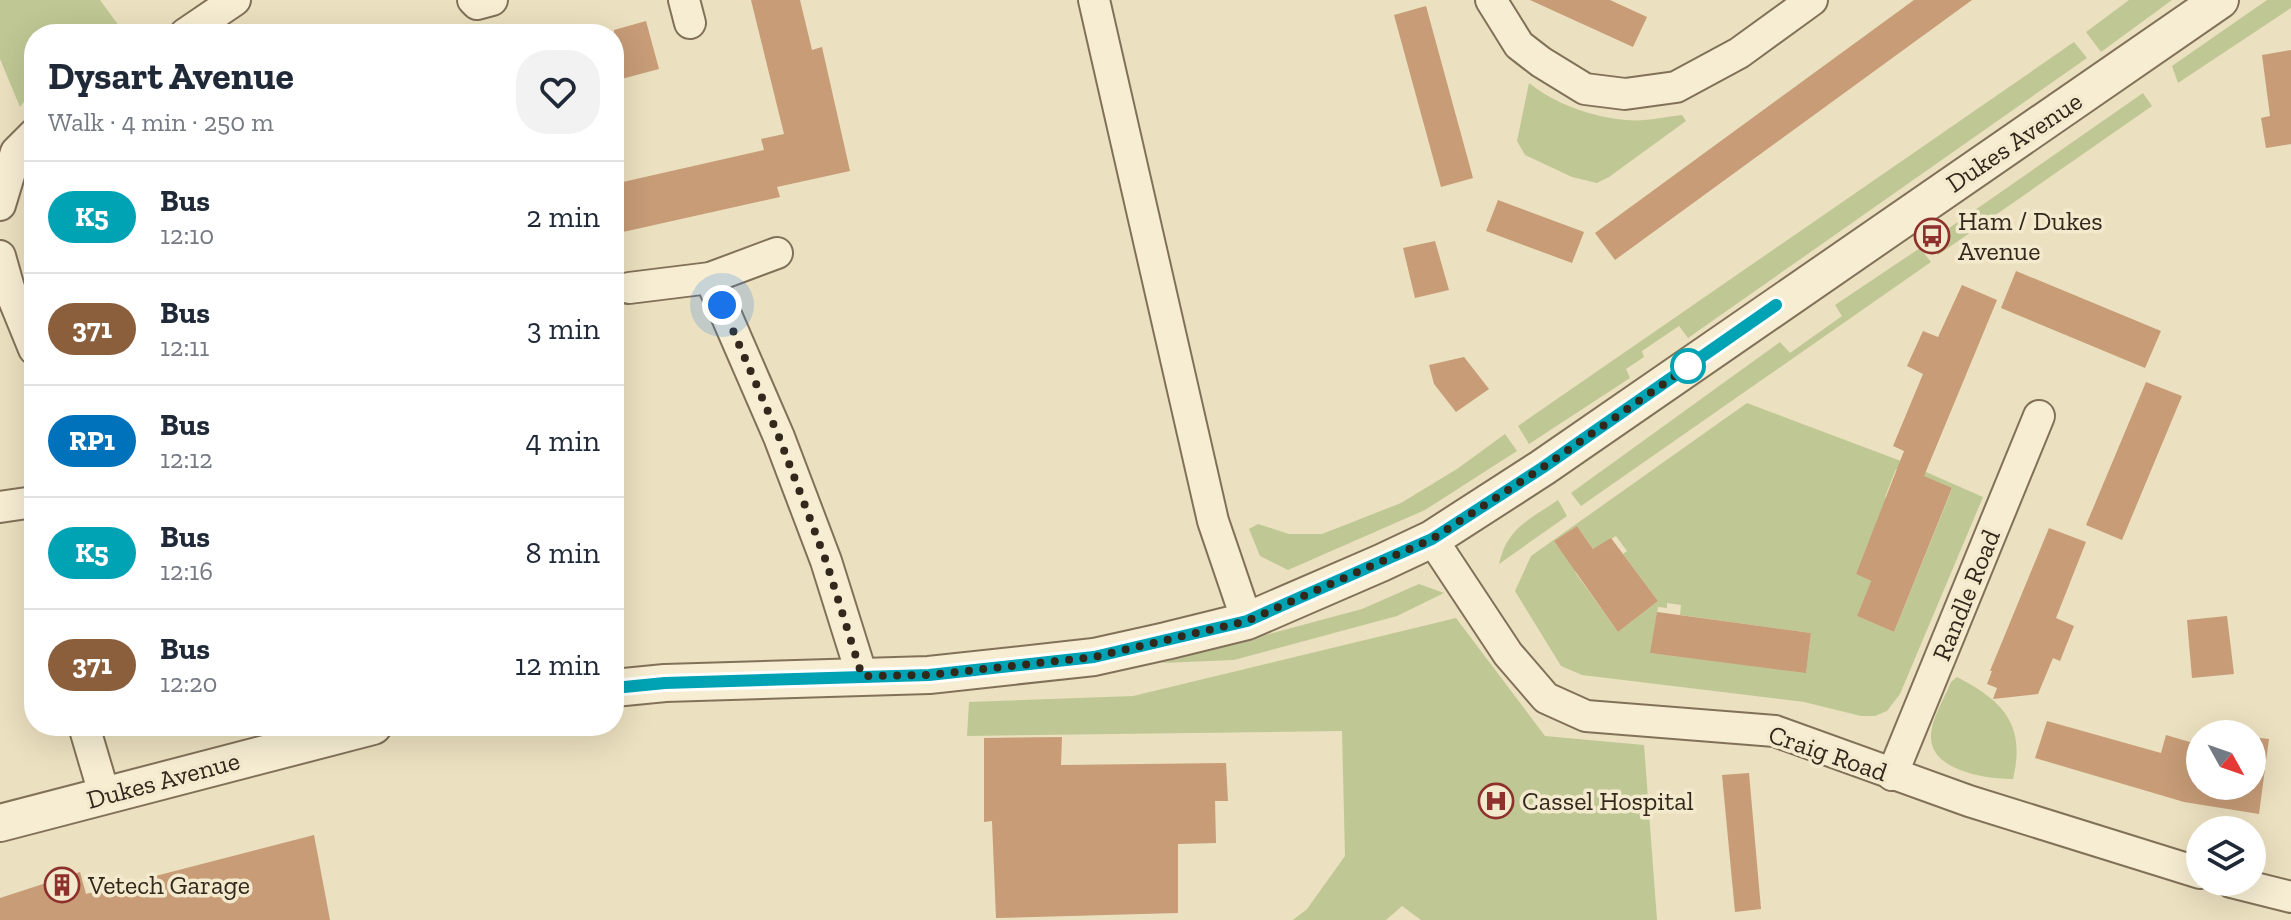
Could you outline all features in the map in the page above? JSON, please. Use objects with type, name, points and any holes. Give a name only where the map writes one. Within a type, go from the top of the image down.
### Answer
[{"type":"street","points":[[200,24],[235,0]]},
{"type":"street","points":[[473,0],[477,4],[492,0]]},
{"type":"street","points":[[1094,0],[1213,521],[1247,621]]},
{"type":"street","points":[[1491,0],[1519,45],[1541,62],[1585,89],[1625,94],[1676,87],[1739,53],[1812,0]]},
{"type":"street","name":"Dukes Avenue","points":[[624,687],[665,683],[929,675],[1094,657],[1247,621],[1432,539],[1542,468],[2220,0]]},
{"type":"street","points":[[0,205],[16,152],[24,144]]},
{"type":"street","points":[[629,288],[710,278],[777,253]]},
{"type":"street","points":[[0,256],[24,325]]},
{"type":"street","points":[[710,278],[779,437],[821,547],[862,676]]},
{"type":"street","name":"Randle Road","points":[[1892,775],[2039,416]]},
{"type":"street","points":[[0,507],[24,503]]},
{"type":"street","name":"Craig Road","points":[[1432,539],[1508,654],[1546,698],[1586,716],[1775,731],[1892,775],[2186,869]]},
{"type":"street","points":[[87,736],[105,797]]},
{"type":"street","name":"Dukes Avenue","points":[[0,823],[335,736]]},
{"type":"street","points":[[2266,891],[2291,897]]},
{"type":"green space","points":[[0,0],[100,0],[118,24],[24,24],[24,102],[20,107],[0,59]]},
{"type":"green space","points":[[2129,0],[2172,0],[2101,52],[2086,32]]},
{"type":"green space","points":[[2267,0],[2291,0],[2291,8],[2178,83],[2172,66]]},
{"type":"green space","points":[[2074,42],[2087,58],[1688,338],[1679,326],[1642,351],[1644,357],[1626,369],[1630,378],[1529,444],[1518,426]]},
{"type":"green space","points":[[1529,83],[1562,103],[1600,116],[1647,120],[1682,115],[1686,121],[1597,183],[1572,177],[1525,155],[1517,141]]},
{"type":"green space","points":[[2143,93],[2152,106],[1938,255],[1929,242]]},
{"type":"green space","points":[[1920,248],[1931,262],[1581,506],[1571,493],[1780,342],[1790,353],[1842,316],[1835,305]]},
{"type":"green space","points":[[1747,403],[1901,461],[1983,497],[1900,694],[1887,711],[1875,716],[1861,716],[1804,702],[1582,675],[1561,666],[1515,591],[1531,556]],"holes":[[[1896,469],[1952,489],[1894,632],[1857,616],[1871,581],[1856,574],[1869,541],[1903,505],[1885,497]],[[1577,526],[1594,550],[1572,565],[1554,541]],[[1616,536],[1627,551],[1623,554],[1658,601],[1618,632],[1575,572],[1603,550],[1601,545]],[[1667,603],[1681,605],[1680,615],[1811,633],[1806,672],[1651,653],[1658,607],[1667,608]]]},
{"type":"green space","points":[[1505,434],[1517,451],[1425,510],[1288,570],[1260,556],[1249,529],[1258,524],[1289,534],[1322,534],[1401,503],[1457,469]]},
{"type":"green space","points":[[1558,500],[1567,516],[1499,564],[1514,533]]},
{"type":"green space","points":[[1419,584],[1444,593],[1397,616],[1234,660],[1162,663],[1362,609]]},
{"type":"green space","name":"Cassel Hospital","points":[[1456,618],[1545,736],[1644,745],[1657,920],[1421,920],[1402,906],[1386,920],[1293,920],[1307,909],[1345,856],[1342,731],[967,736],[969,702],[1133,696]]},
{"type":"green space","points":[[1957,677],[1987,695],[2007,716],[2016,743],[2013,779],[1962,771],[1950,765],[1933,748],[1933,723],[1951,682]]},
{"type":"building","points":[[751,0],[800,0],[812,50],[822,47],[850,171],[777,187],[780,197],[624,232],[624,182],[764,150],[761,139],[784,134]]},
{"type":"building","points":[[1530,0],[1610,0],[1647,17],[1633,47]]},
{"type":"building","points":[[1914,0],[1972,0],[1615,260],[1595,233]]},
{"type":"building","points":[[1426,6],[1473,178],[1441,187],[1394,15]]},
{"type":"building","points":[[646,21],[659,69],[624,78],[624,27]]},
{"type":"building","points":[[2291,50],[2291,144],[2266,148],[2261,118],[2270,116],[2262,55]]},
{"type":"building","points":[[1498,200],[1584,232],[1572,263],[1486,231]]},
{"type":"building","points":[[1435,241],[1449,290],[1415,298],[1403,248]]},
{"type":"building","points":[[2016,271],[2161,331],[2145,368],[2001,308]]},
{"type":"building","points":[[1962,285],[1997,300],[1924,476],[1952,488],[1894,632],[1857,616],[1871,581],[1856,574],[1904,451],[1893,446],[1923,374],[1907,366],[1923,331],[1938,337]]},
{"type":"building","points":[[1464,357],[1489,389],[1456,412],[1434,384],[1429,365]]},
{"type":"building","points":[[2146,382],[2182,396],[2122,540],[2086,525]]},
{"type":"building","points":[[1577,526],[1593,549],[1611,538],[1658,601],[1618,632],[1554,541]]},
{"type":"building","points":[[2049,528],[2086,542],[2056,618],[2074,626],[2060,661],[2053,658],[2038,694],[1993,699],[1997,688],[1987,684],[1990,671]]},
{"type":"building","points":[[1657,612],[1811,633],[1806,673],[1650,653]]},
{"type":"building","points":[[2227,616],[2234,674],[2192,678],[2187,620]]},
{"type":"building","points":[[2047,721],[2161,753],[2166,735],[2186,741],[2186,800],[2261,800],[2259,814],[2184,802],[2035,758]]},
{"type":"building","points":[[1062,737],[1061,765],[1226,763],[1228,801],[1215,801],[1216,843],[1178,844],[1178,913],[996,918],[992,821],[984,822],[984,738]]},
{"type":"building","points":[[1749,773],[1761,909],[1735,912],[1722,775]]},
{"type":"building","points":[[314,835],[330,920],[0,920],[0,898],[80,872],[86,894]]},
{"type":"bus line","name":"K5","points":[[624,687],[665,683],[929,675],[1094,657],[1247,621],[1432,539],[1542,468],[1776,305]]},
{"type":"place","name":"Ham / Dukes Avenue","points":[[1932,236]]},
{"type":"place","name":"Cassel Hospital","points":[[1496,801]]},
{"type":"place","name":"Vetech Garage","points":[[62,885]]},
{"type":"route","points":[[722,305],[779,437],[826,561],[862,676],[929,675],[1094,657],[1247,621],[1432,539],[1542,468],[1698,360],[1688,366]]}]
